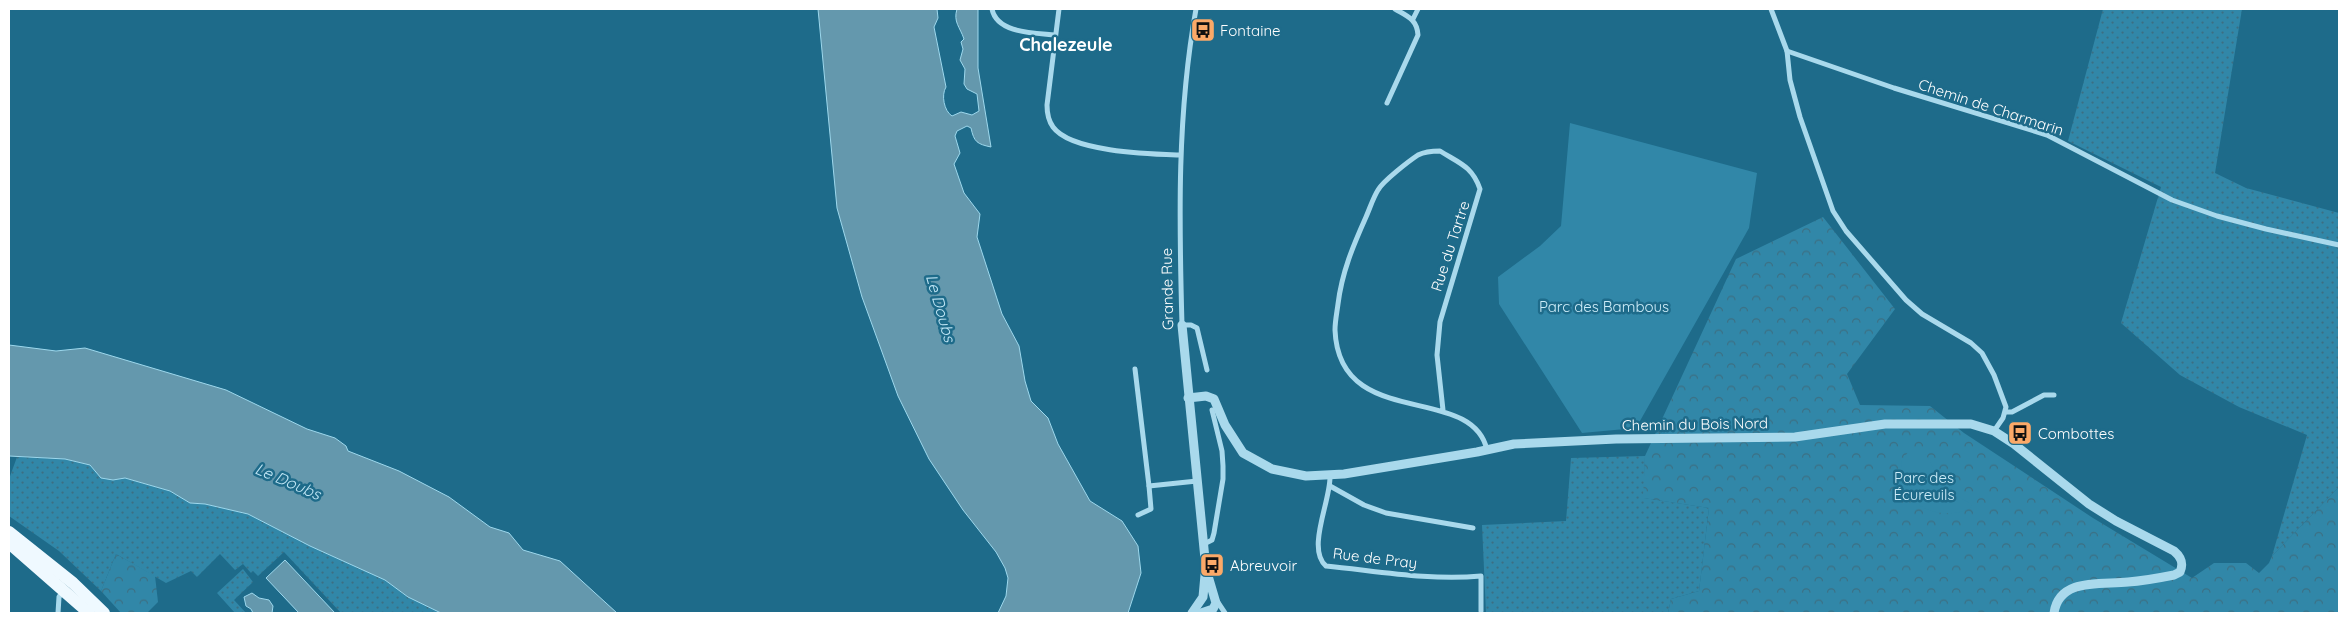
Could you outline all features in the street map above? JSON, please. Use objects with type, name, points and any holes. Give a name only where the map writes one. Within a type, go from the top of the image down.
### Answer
[{"type":"main road","points":[[9,532],[73,583],[104,613]]},
{"type":"main road","points":[[9,543],[90,613]]},
{"type":"main road","points":[[63,591],[72,590],[96,613]]},
{"type":"street","points":[[992,9],[998,21],[1008,27],[1027,32],[1056,35]]},
{"type":"street","points":[[1059,9],[1047,105],[1048,117],[1053,127],[1063,137],[1121,153],[1179,155]]},
{"type":"street","name":"Grande Rue","points":[[1196,9],[1189,43],[1179,155],[1182,325],[1206,569],[1202,600]]},
{"type":"street","points":[[1386,103],[1418,35],[1417,26],[1413,19],[1395,9]]},
{"type":"street","points":[[1413,19],[1418,9]]},
{"type":"street","points":[[1771,9],[1788,51],[1790,80],[1800,117],[1833,211],[1846,231],[1906,300],[1922,314],[1977,348],[1994,375],[2005,401],[2006,412],[1994,431]]},
{"type":"street","name":"Chemin de Charmarin","points":[[1788,51],[1894,88],[2048,135],[2172,200],[2217,216],[2266,229],[2339,244]]},
{"type":"street","name":"Rue du Tartre","points":[[1442,410],[1437,355],[1440,322],[1480,189],[1476,177],[1470,169],[1435,151],[1419,154],[1378,188],[1347,261],[1341,281],[1335,329],[1339,353],[1346,371],[1364,386],[1389,399],[1414,406],[1442,410],[1475,428],[1482,434],[1487,450]]},
{"type":"street","points":[[1182,325],[1191,325],[1197,328],[1207,370]]},
{"type":"street","points":[[1135,369],[1151,509],[1138,515]]},
{"type":"street","points":[[2006,412],[2012,412],[2044,395],[2054,395]]},
{"type":"street","name":"Chemin du Bois Nord","points":[[1188,398],[1206,396],[1214,399],[1225,425],[1243,453],[1262,464],[1295,475],[1330,476],[1514,444],[1607,439],[1795,437],[1885,424],[1971,424],[1994,431],[2014,444],[2089,504],[2116,521],[2174,551],[2182,562],[2180,572],[2174,575],[2128,582],[2093,583],[2069,589],[2060,597],[2054,613]]},
{"type":"street","points":[[1204,544],[1212,540],[1223,479],[1222,451],[1212,410]]},
{"type":"street","name":"Rue de Pray","points":[[1330,476],[1330,486],[1318,536],[1320,561],[1326,566],[1424,576],[1458,578],[1481,576],[1481,611]]},
{"type":"street","points":[[1149,486],[1197,481]]},
{"type":"street","points":[[1330,486],[1364,505],[1386,513],[1473,528]]},
{"type":"street","name":"Grande Rue","points":[[1206,569],[1215,598]]},
{"type":"street","points":[[58,613],[59,597],[63,591]]},
{"type":"street","points":[[1192,613],[1202,600],[1215,598]]},
{"type":"street","points":[[1202,600],[1203,608],[1208,612],[1215,608],[1215,598]]},
{"type":"street","points":[[1215,598],[1224,613]]},
{"type":"green space","points":[[2103,9],[2242,9],[2215,173],[2246,188],[2339,213],[2339,487],[2272,556],[2307,435],[2239,407],[2180,375],[2121,323],[2161,187],[2068,141]]},
{"type":"green space","name":"Parc des Bambous","points":[[1570,123],[1757,173],[1749,228],[1636,428],[1582,433],[1499,304],[1498,277],[1540,246],[1561,226]]},
{"type":"green space","points":[[1823,217],[1895,309],[1847,374],[1860,405],[1930,406],[1964,433],[2093,518],[2192,578],[2214,563],[2246,563],[2259,573],[2269,563],[2272,556],[2339,487],[2339,613],[1668,613],[1671,599],[1699,591],[1709,508],[1643,498],[1645,456],[1736,259]]},
{"type":"green space","name":"Parc des Écureuils","points":[[1909,451],[1923,451],[1944,486],[1973,506],[1959,512],[1942,513],[1925,509],[1912,499],[1903,476],[1901,461]]},
{"type":"green space","points":[[1645,456],[1644,498],[1709,508],[1699,591],[1671,599],[1668,613],[1486,613],[1482,525],[1566,521],[1571,458]]},
{"type":"green space","points":[[17,457],[65,459],[90,465],[101,478],[113,480],[124,478],[170,491],[190,503],[205,504],[248,514],[310,546],[385,580],[408,597],[441,613],[341,613],[284,552],[258,576],[253,571],[251,573],[243,564],[235,570],[220,554],[197,577],[191,571],[166,583],[116,554],[101,591],[59,551],[9,516],[9,479]]},
{"type":"green space","points":[[116,554],[155,576],[158,602],[147,613],[121,613],[101,591]]},
{"type":"green space","points":[[243,569],[253,582],[234,600],[246,613],[235,613],[217,593]]},
{"type":"water","name":"Le Doubs","points":[[818,9],[937,9],[938,18],[934,27],[946,87],[944,90],[944,103],[949,114],[952,116],[961,112],[972,115],[979,111],[977,94],[967,89],[964,84],[965,69],[960,60],[963,49],[961,42],[964,39],[956,17],[957,9],[978,9],[978,68],[991,147],[977,142],[971,128],[967,126],[957,131],[955,136],[960,153],[954,164],[964,193],[980,214],[977,237],[1002,314],[1019,346],[1025,381],[1031,401],[1048,418],[1058,444],[1090,501],[1122,521],[1138,546],[1141,573],[1128,613],[998,613],[1006,596],[1008,578],[1005,568],[996,552],[963,510],[929,459],[898,396],[862,297],[837,208]]},
{"type":"water","name":"Le Doubs","points":[[9,345],[56,351],[85,348],[226,390],[307,429],[335,438],[346,446],[348,451],[399,471],[449,497],[490,527],[509,533],[523,550],[560,561],[617,613],[441,613],[408,597],[385,580],[310,546],[248,514],[205,504],[190,503],[170,491],[125,478],[113,480],[101,478],[90,465],[65,459],[9,456]]},
{"type":"water","points":[[285,560],[335,613],[299,613],[266,578]]},
{"type":"water","points":[[252,593],[259,598],[269,600],[273,606],[272,613],[253,613],[246,606],[244,597]]},
{"type":"place","name":"Fontaine","points":[[1203,30]]},
{"type":"place","name":"Combottes","points":[[2020,433]]},
{"type":"place","name":"Abreuvoir","points":[[1212,565]]},
{"type":"district","name":"Chalezeule","points":[[1066,44]]}]
